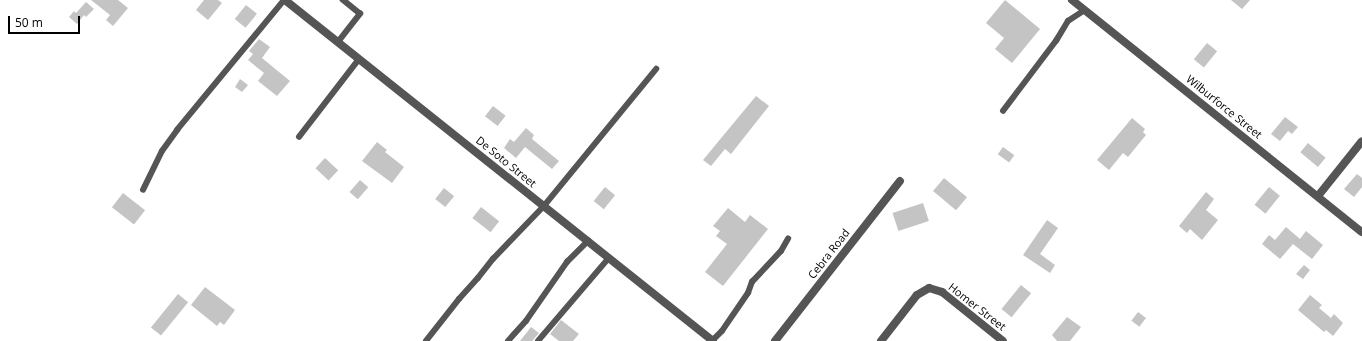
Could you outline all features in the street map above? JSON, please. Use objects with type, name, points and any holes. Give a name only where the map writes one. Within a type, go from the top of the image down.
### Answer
[{"type":"street","name":"De Soto Street","points":[[285,0],[588,241],[709,340]]},
{"type":"street","name":"Wilburforce Street","points":[[1072,0],[1362,232]]},
{"type":"street","points":[[1318,196],[1362,141]]},
{"type":"street","name":"Cebra Road","points":[[775,341],[900,181]]},
{"type":"street","name":"Homer Street","points":[[881,341],[917,295],[930,288],[938,290],[1002,341]]},
{"type":"lane","points":[[143,190],[162,151],[285,0]]},
{"type":"lane","points":[[338,42],[360,14],[343,0]]},
{"type":"lane","points":[[1004,111],[1056,41],[1068,21],[1084,10]]},
{"type":"lane","points":[[299,136],[359,59]]},
{"type":"lane","points":[[426,341],[497,254],[544,206],[656,69]]},
{"type":"lane","points":[[709,340],[722,331],[748,294],[752,282],[782,251],[788,239]]},
{"type":"lane","points":[[508,341],[526,321],[567,262],[588,241]]},
{"type":"lane","points":[[538,341],[609,258]]},
{"type":"building","points":[[91,0],[118,0],[128,8],[113,26],[106,20],[110,15]]},
{"type":"building","points":[[204,0],[218,0],[222,3],[208,20],[196,10]]},
{"type":"building","points":[[1005,0],[1040,29],[1012,63],[995,49],[1004,38],[986,23]]},
{"type":"building","points":[[1231,0],[1250,0],[1242,9]]},
{"type":"building","points":[[86,2],[94,9],[86,17],[84,15],[77,24],[69,17],[74,11],[76,13]]},
{"type":"building","points":[[246,5],[257,14],[246,28],[235,19]]},
{"type":"building","points":[[259,39],[270,47],[262,58],[290,81],[277,96],[258,81],[264,73],[248,60],[253,54],[249,51]]},
{"type":"building","points":[[1207,43],[1217,51],[1204,68],[1194,59]]},
{"type":"building","points":[[240,79],[248,85],[242,92],[235,87]]},
{"type":"building","points":[[756,96],[769,106],[731,154],[725,149],[711,166],[703,160]]},
{"type":"building","points":[[493,106],[506,116],[498,126],[485,116]]},
{"type":"building","points":[[1285,117],[1298,127],[1292,134],[1288,131],[1280,141],[1271,134]]},
{"type":"building","points":[[1132,118],[1145,129],[1143,132],[1146,135],[1128,157],[1123,153],[1109,170],[1097,160]]},
{"type":"building","points":[[526,128],[534,135],[532,139],[559,161],[552,169],[525,147],[516,158],[504,148],[510,139],[514,142]]},
{"type":"building","points":[[377,142],[387,150],[385,152],[404,167],[392,183],[362,161]]},
{"type":"building","points":[[1308,143],[1326,158],[1318,167],[1300,152]]},
{"type":"building","points":[[1003,147],[1014,155],[1009,163],[998,154]]},
{"type":"building","points":[[325,158],[338,170],[329,181],[315,168]]},
{"type":"building","points":[[1357,174],[1362,178],[1362,187],[1354,197],[1344,189]]},
{"type":"building","points":[[944,178],[967,197],[956,210],[933,191]]},
{"type":"building","points":[[360,180],[368,187],[358,199],[350,192]]},
{"type":"building","points":[[605,187],[615,195],[604,209],[594,201]]},
{"type":"building","points":[[1269,187],[1280,196],[1265,214],[1255,205]]},
{"type":"building","points":[[444,188],[454,196],[445,207],[435,199]]},
{"type":"building","points":[[1206,192],[1214,199],[1206,210],[1218,220],[1202,240],[1190,229],[1187,233],[1179,226]]},
{"type":"building","points":[[123,193],[145,210],[134,224],[112,207]]},
{"type":"building","points":[[923,203],[929,221],[898,231],[893,213]]},
{"type":"building","points":[[481,207],[499,221],[491,232],[472,218]]},
{"type":"building","points":[[728,208],[745,222],[750,215],[768,229],[723,286],[705,272],[727,244],[716,236],[720,231],[713,226]]},
{"type":"building","points":[[1047,220],[1058,228],[1040,254],[1055,265],[1050,273],[1023,255]]},
{"type":"building","points":[[1286,227],[1300,239],[1306,231],[1323,245],[1312,259],[1293,244],[1280,259],[1262,244],[1269,235],[1275,240]]},
{"type":"building","points":[[1304,265],[1310,270],[1303,279],[1296,274]]},
{"type":"building","points":[[1021,285],[1031,293],[1012,317],[1001,309]]},
{"type":"building","points":[[205,287],[235,310],[224,325],[220,322],[217,326],[191,305]]},
{"type":"building","points":[[178,294],[188,302],[161,336],[151,327]]},
{"type":"building","points":[[1310,295],[1322,305],[1319,308],[1331,318],[1334,314],[1343,323],[1333,336],[1326,330],[1324,332],[1298,310]]},
{"type":"building","points":[[1138,312],[1146,318],[1139,327],[1131,321]]},
{"type":"building","points":[[1067,317],[1081,327],[1070,341],[1057,341],[1052,335]]},
{"type":"building","points":[[561,320],[579,334],[573,341],[559,341],[550,334]]},
{"type":"building","points":[[531,327],[539,333],[532,341],[520,341]]}]
